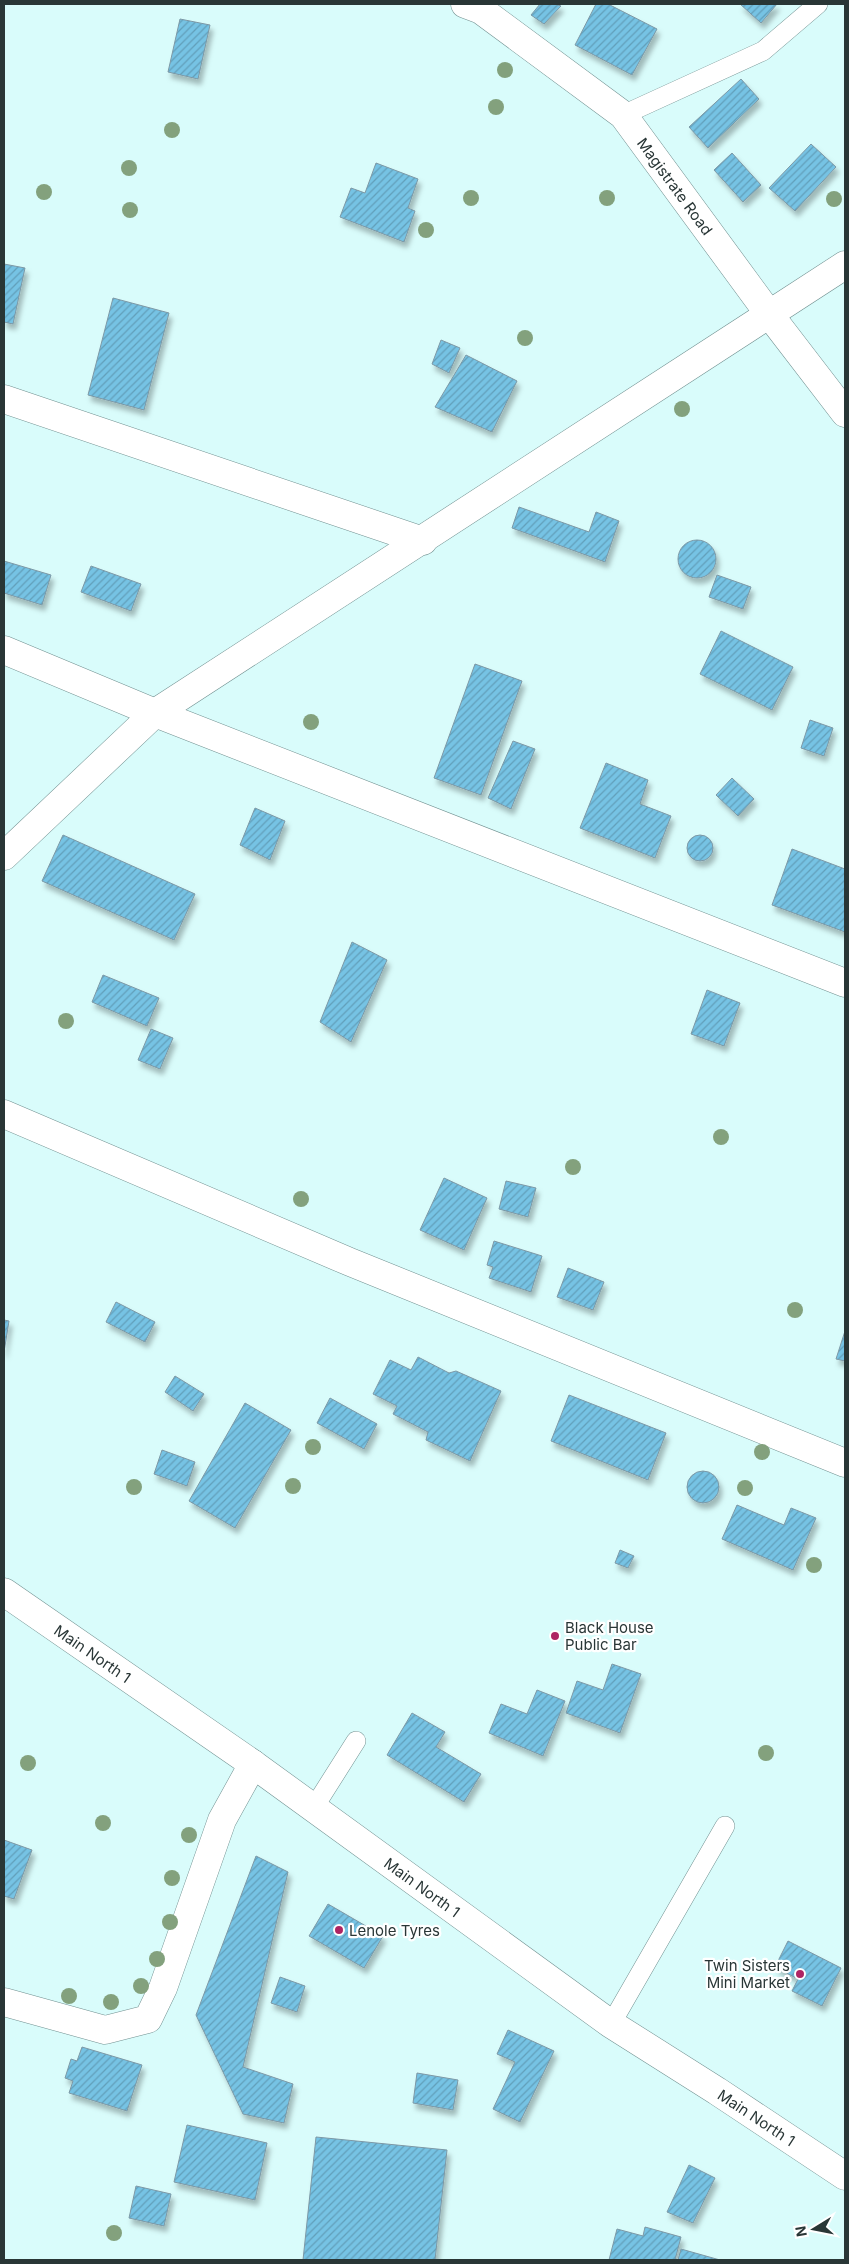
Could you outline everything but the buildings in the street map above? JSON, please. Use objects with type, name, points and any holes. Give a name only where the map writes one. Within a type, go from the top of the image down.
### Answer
[{"type":"street","name":"Magistrate Road","points":[[465,4],[481,10],[623,115],[769,314],[845,413]]},
{"type":"street","points":[[4,856],[155,713],[423,541],[845,265]]},
{"type":"street","points":[[4,400],[423,541]]},
{"type":"street","points":[[4,650],[155,713],[845,983]]},
{"type":"street","points":[[4,1114],[350,1262],[845,1463]]},
{"type":"street","name":"Main North 1","points":[[4,1592],[254,1764],[611,2024],[845,2176]]},
{"type":"street","points":[[4,2002],[105,2030],[148,2019],[163,1988],[222,1820],[254,1764]]},
{"type":"lane","points":[[623,115],[762,51],[818,4]]},
{"type":"lane","points":[[313,1808],[356,1741]]},
{"type":"lane","points":[[611,2024],[725,1826]]},
{"type":"place","name":"Black House Public Bar","points":[[555,1636]]},
{"type":"place","name":"Lenole Tyres","points":[[339,1930]]},
{"type":"place","name":"Twin Sisters Mini Market","points":[[800,1974]]}]
